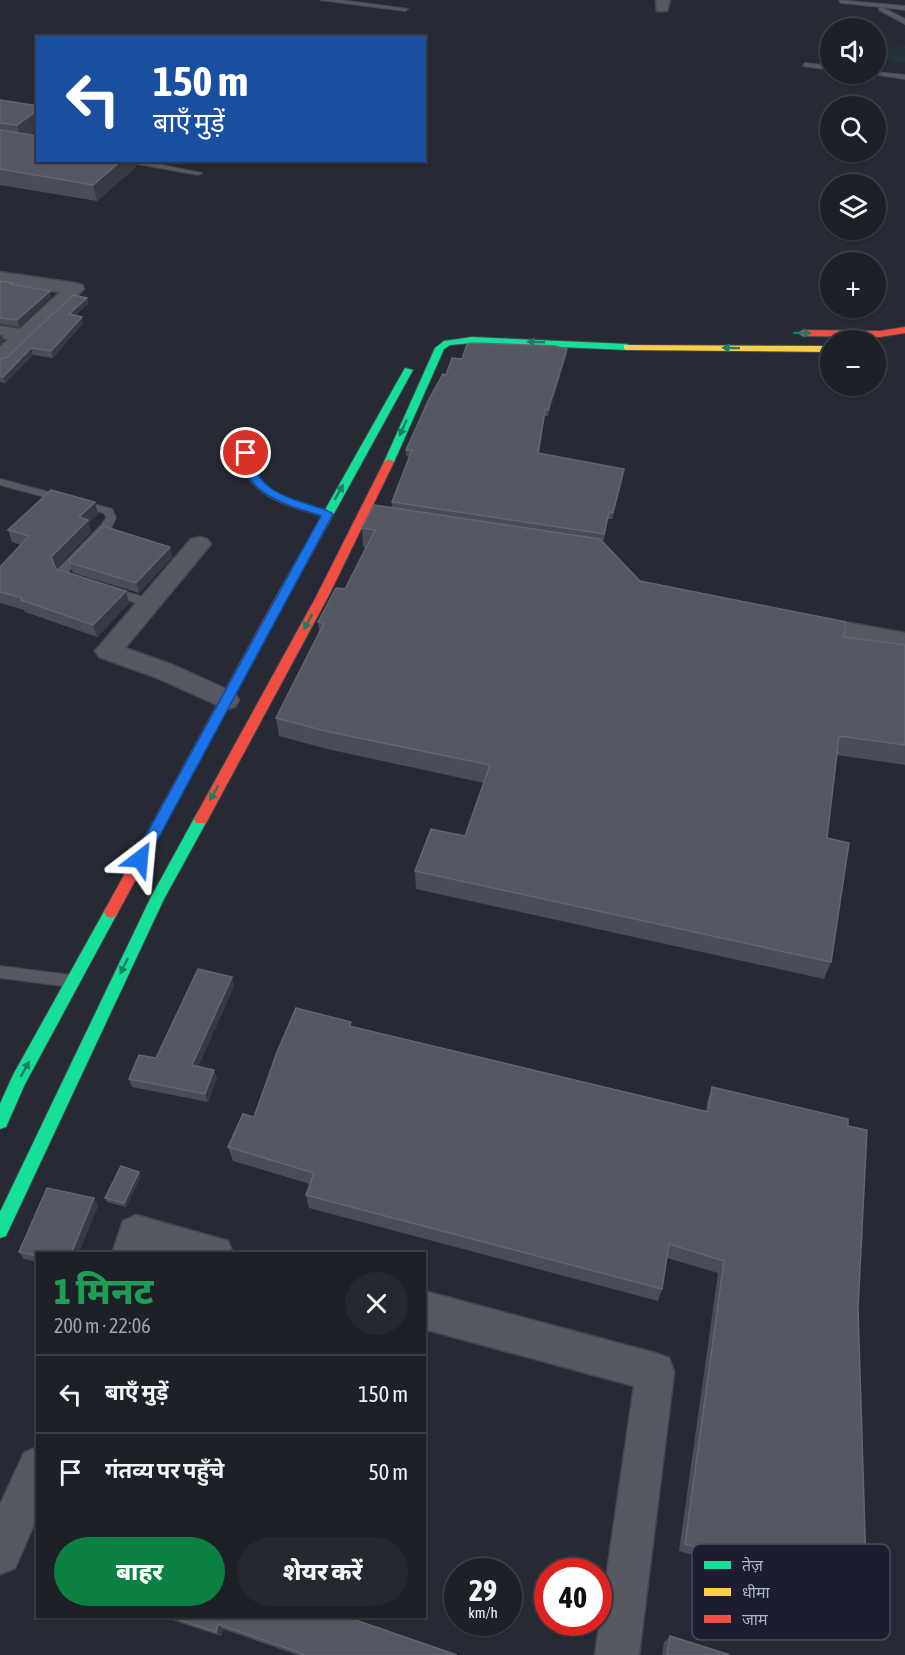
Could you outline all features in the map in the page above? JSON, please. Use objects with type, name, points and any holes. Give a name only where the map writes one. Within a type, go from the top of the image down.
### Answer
[{"type":"street","points":[[0,278],[75,289],[0,358]]},
{"type":"street","points":[[791,333],[880,334],[905,330]]},
{"type":"street","points":[[0,1122],[19,1080],[327,514],[420,351],[431,338],[447,333],[584,331]]},
{"type":"street","points":[[0,332],[24,336]]},
{"type":"street","points":[[0,1230],[158,897],[328,585],[377,515],[427,374],[440,348],[447,343],[472,340],[633,347],[820,349]]},
{"type":"street","points":[[199,544],[108,651],[164,671],[226,700]]},
{"type":"street","points":[[292,579],[328,585]]},
{"type":"street","points":[[788,619],[905,642]]},
{"type":"street","points":[[131,1252],[136,1233],[207,1252]]},
{"type":"street","points":[[426,1311],[655,1371],[617,1655]]},
{"type":"street","points":[[0,1553],[36,1472]]},
{"type":"lane","points":[[323,0],[405,9]]},
{"type":"lane","points":[[841,1],[905,8]]},
{"type":"lane","points":[[873,4],[905,22]]},
{"type":"lane","points":[[805,65],[820,67]]},
{"type":"lane","points":[[886,75],[905,77]]},
{"type":"lane","points":[[132,162],[198,173]]},
{"type":"lane","points":[[245,440],[247,466],[252,476],[264,489],[282,500],[327,514]]},
{"type":"lane","points":[[0,482],[108,511],[111,518],[106,526],[63,570],[66,577],[149,603]]},
{"type":"lane","points":[[0,972],[73,981]]},
{"type":"shaded area","points":[[905,46],[905,63],[889,59],[886,50]]},
{"type":"building","points":[[0,100],[36,106],[36,111],[17,125],[0,123]]},
{"type":"building","points":[[0,130],[36,136],[36,162],[120,162],[93,185],[0,169]]},
{"type":"building","points":[[0,281],[50,291],[17,320],[0,318]]},
{"type":"building","points":[[73,295],[87,298],[69,314],[82,317],[51,351],[31,348],[3,377],[0,376],[0,359],[7,357]]},
{"type":"building","points":[[467,344],[555,346],[567,349],[548,410],[545,409],[538,453],[624,469],[613,513],[609,512],[604,534],[392,502],[412,450],[406,450],[429,399],[443,374],[446,375],[452,358],[462,359]]},
{"type":"building","points":[[51,490],[95,502],[79,517],[88,520],[51,557],[56,569],[126,591],[93,625],[0,592],[0,567],[29,536],[8,530]]},
{"type":"building","points":[[374,505],[600,539],[640,581],[846,622],[844,637],[905,645],[905,745],[839,736],[827,838],[849,843],[831,962],[415,871],[431,829],[465,836],[490,765],[325,731],[276,718],[324,623],[318,622],[336,588],[345,589],[375,530],[362,528]]},
{"type":"building","points":[[103,526],[170,547],[136,583],[70,563],[69,560]]},
{"type":"building","points":[[198,969],[232,977],[192,1065],[214,1070],[205,1094],[129,1079],[139,1055],[156,1058]]},
{"type":"building","points":[[296,1008],[351,1022],[349,1026],[708,1112],[712,1087],[848,1119],[848,1126],[867,1130],[858,1309],[865,1544],[692,1544],[692,1546],[685,1544],[724,1261],[669,1244],[662,1289],[306,1195],[314,1173],[228,1147],[243,1114],[254,1117],[277,1052]]},
{"type":"building","points":[[121,1166],[139,1172],[124,1203],[105,1198]]},
{"type":"building","points":[[47,1188],[94,1198],[72,1252],[36,1252],[36,1256],[19,1252]]},
{"type":"building","points":[[174,1618],[350,1618],[457,1655],[306,1655],[218,1624],[216,1632]]},
{"type":"building","points":[[670,1636],[730,1655],[667,1655]]},
{"type":"traffic: fast","points":[[389,462],[440,348],[447,343],[472,340],[627,347]]},
{"type":"traffic: fast","points":[[283,595],[408,370]]},
{"type":"traffic: fast","points":[[0,1230],[158,897],[201,819]]},
{"type":"traffic: fast","points":[[0,1122],[19,1080],[111,912]]},
{"type":"traffic: slow","points":[[627,347],[820,349]]},
{"type":"traffic: jam","points":[[803,333],[880,334],[905,330]]},
{"type":"traffic: jam","points":[[201,819],[322,597],[389,462]]},
{"type":"traffic: jam","points":[[111,912],[283,595]]},
{"type":"route","points":[[140,859],[327,514],[282,500],[264,489],[252,476],[247,466],[246,453]]}]
